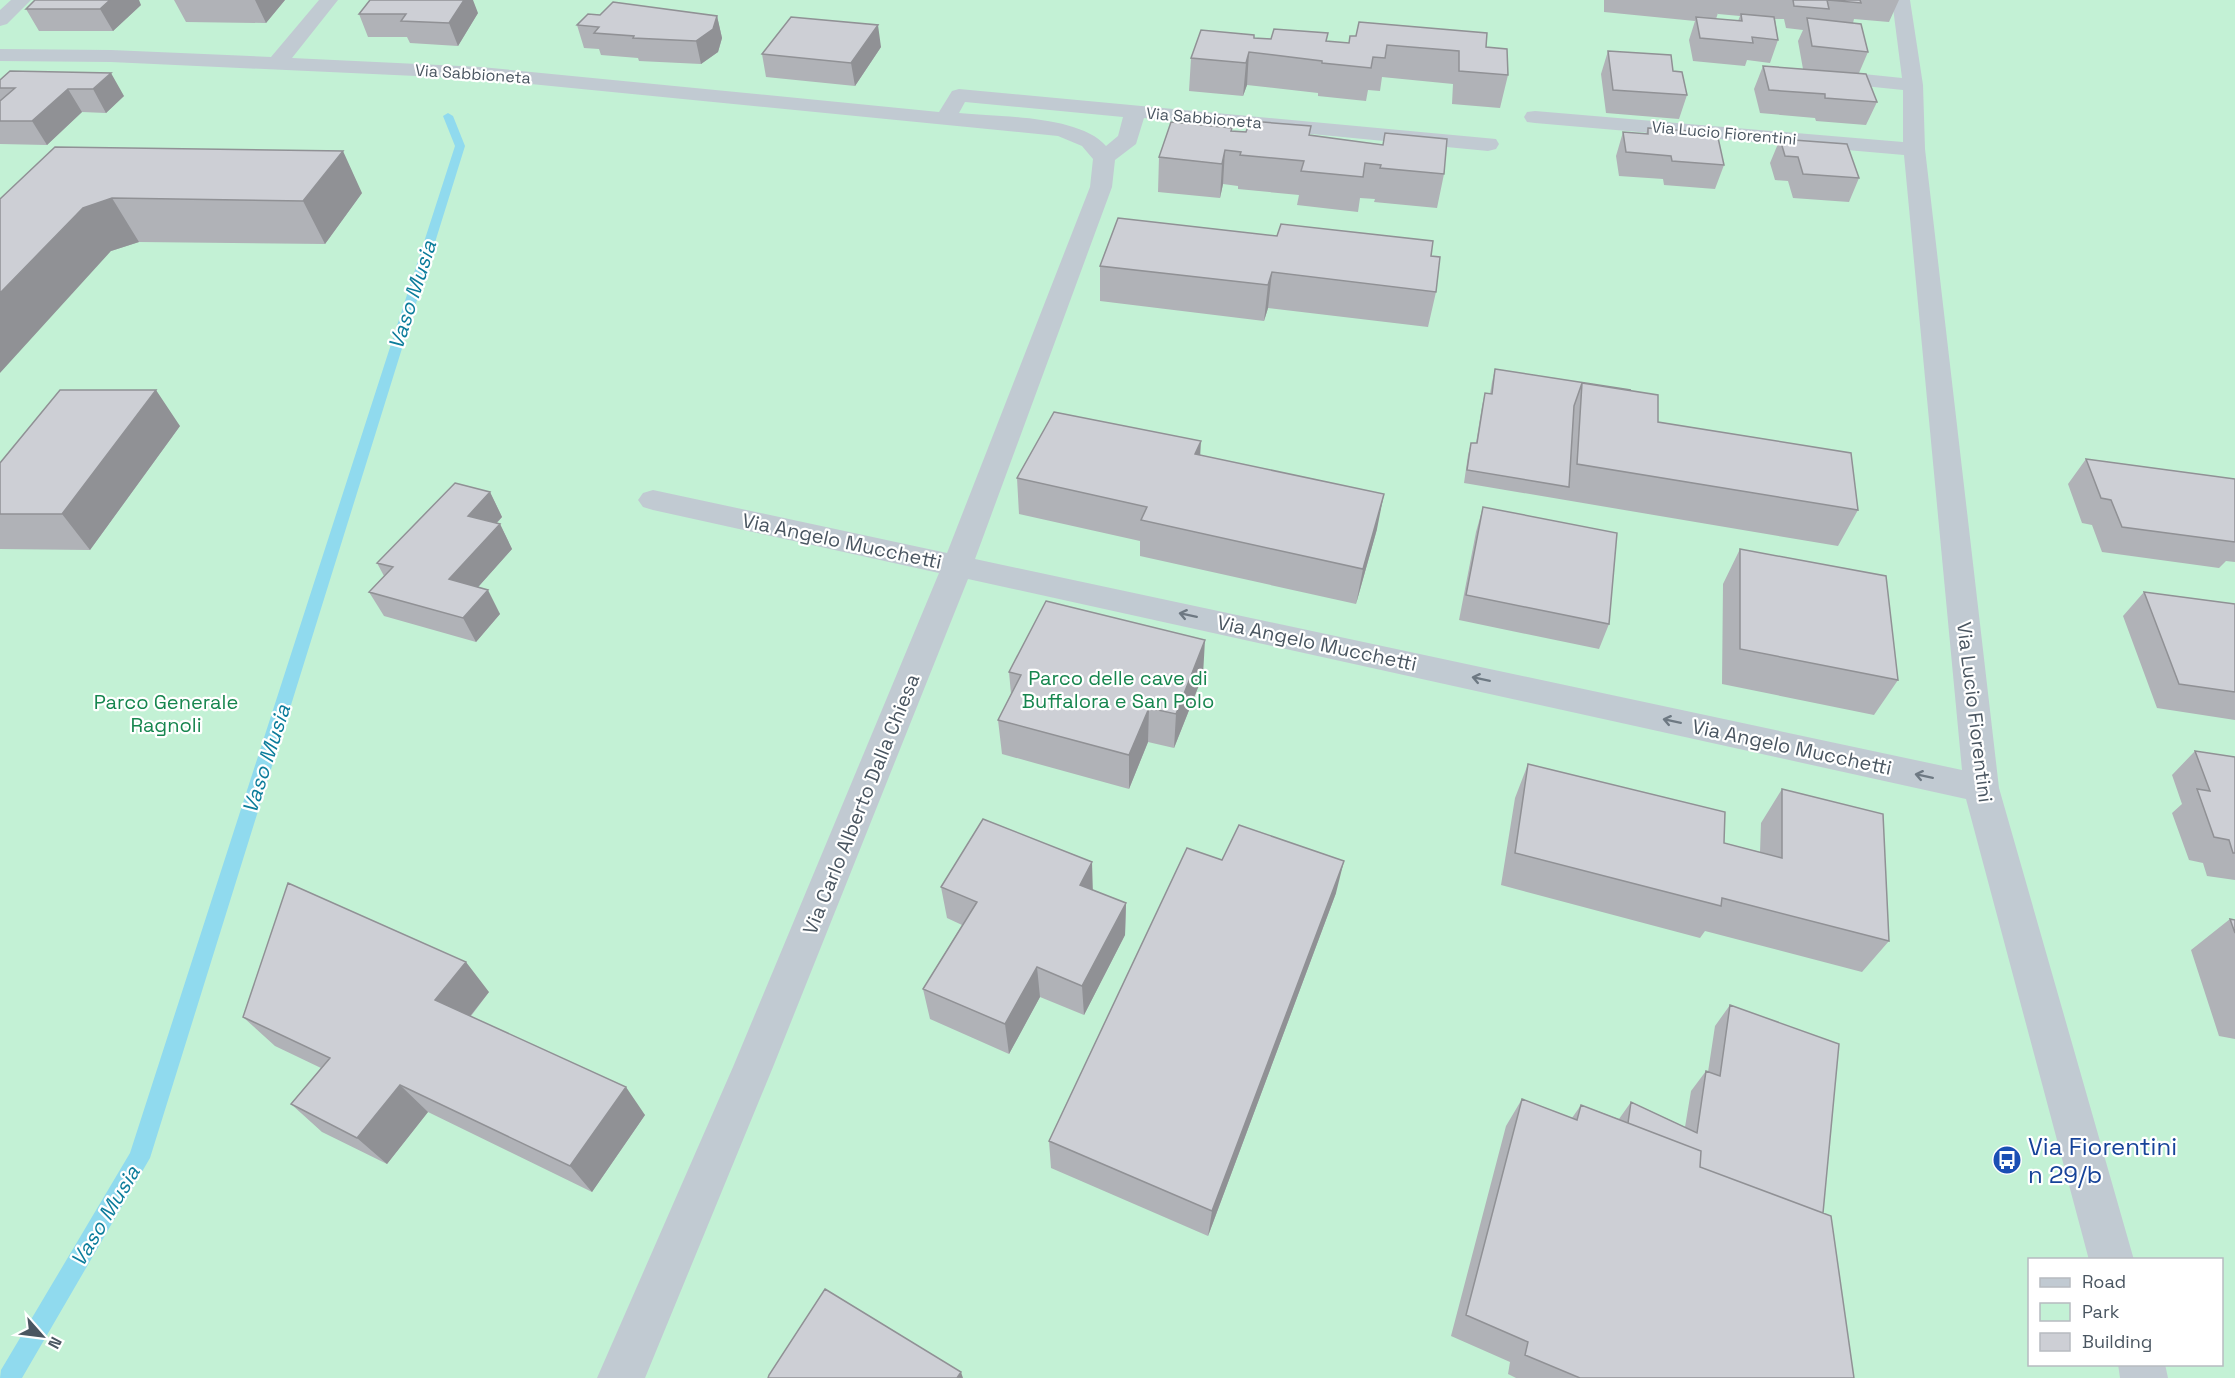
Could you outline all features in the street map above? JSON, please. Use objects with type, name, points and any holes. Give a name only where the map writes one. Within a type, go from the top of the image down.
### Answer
[{"type":"street","points":[[0,20],[22,0]]},
{"type":"street","points":[[278,62],[329,0]]},
{"type":"street","name":"Via Lucio Fiorentini","points":[[1901,0],[1913,84],[1914,149],[1981,788],[2111,1258]]},
{"type":"street","name":"Via Sabbioneta","points":[[0,56],[111,56],[481,73],[1062,130],[1090,141],[1104,158],[1128,140],[1135,111]]},
{"type":"street","points":[[1807,75],[1913,84]]},
{"type":"street","name":"Via Sabbioneta","points":[[945,119],[959,95],[1488,144]]},
{"type":"street","name":"Via Lucio Fiorentini","points":[[1535,117],[1914,149]]},
{"type":"street","name":"Via Carlo Alberto Dalla Chiesa","points":[[621,1378],[753,1067],[1098,226],[1104,158]]},
{"type":"street","name":"Via Angelo Mucchetti","points":[[653,500],[1981,788]]},
{"type":"green space","name":"Parco delle cave di Buffalora e San Polo","points":[[0,0],[2235,0],[2235,1378],[0,1378]]},
{"type":"building","points":[[35,0],[110,0],[100,9],[26,9]]},
{"type":"building","points":[[370,0],[464,0],[449,23],[401,21],[406,14],[359,14]]},
{"type":"building","points":[[1793,0],[1827,0],[1829,9],[1794,6]]},
{"type":"building","points":[[1828,0],[1860,0],[1861,3]]},
{"type":"building","points":[[613,2],[717,16],[713,29],[696,41],[633,38],[634,36],[594,33],[599,27],[577,25],[588,14],[600,15]]},
{"type":"building","points":[[1741,14],[1774,17],[1778,40],[1752,37],[1753,43],[1700,38],[1696,17],[1742,21]]},
{"type":"building","points":[[791,17],[878,25],[851,63],[762,54]]},
{"type":"building","points":[[1807,18],[1861,24],[1868,52],[1812,46]]},
{"type":"building","points":[[1359,22],[1487,33],[1486,47],[1507,49],[1508,75],[1459,71],[1459,51],[1387,45],[1385,58],[1373,57],[1371,68],[1249,52],[1246,63],[1191,58],[1201,30],[1271,39],[1274,29],[1328,33],[1326,41],[1349,43],[1350,36],[1356,36]]},
{"type":"building","points":[[1608,51],[1671,55],[1673,71],[1682,72],[1687,95],[1613,90]]},
{"type":"building","points":[[1763,66],[1866,74],[1877,102],[1825,98],[1825,94],[1769,90]]},
{"type":"building","points":[[10,71],[111,73],[93,89],[68,89],[32,121],[0,121],[0,101],[15,88],[0,88],[0,80]]},
{"type":"building","points":[[1250,121],[1311,126],[1309,135],[1383,145],[1385,133],[1447,139],[1444,174],[1380,168],[1381,165],[1365,163],[1363,177],[1301,171],[1304,161],[1240,155],[1241,152],[1225,150],[1222,164],[1159,157],[1171,122],[1232,128],[1231,131],[1246,132]]},
{"type":"building","points":[[1648,128],[1717,133],[1724,165],[1672,161],[1671,156],[1626,152],[1623,132],[1648,134]]},
{"type":"building","points":[[1780,139],[1847,144],[1859,178],[1803,174],[1798,157],[1785,156]]},
{"type":"building","points":[[55,147],[343,151],[303,201],[112,198],[83,208],[0,293],[0,199]]},
{"type":"building","points":[[1118,218],[1277,236],[1281,224],[1433,241],[1431,256],[1440,257],[1436,292],[1272,272],[1268,285],[1100,266]]},
{"type":"building","points":[[1495,369],[1631,390],[1582,383],[1574,406],[1569,487],[1467,470],[1471,443],[1477,443],[1485,393],[1492,394]]},
{"type":"building","points":[[1582,383],[1658,395],[1658,422],[1851,453],[1858,510],[1577,464]]},
{"type":"building","points":[[60,390],[156,390],[62,514],[0,514],[0,463]]},
{"type":"building","points":[[1054,412],[1201,441],[1195,454],[1384,494],[1363,569],[1141,520],[1147,507],[1017,478]]},
{"type":"building","points":[[2086,459],[2235,479],[2235,542],[2122,527],[2111,500],[2101,498]]},
{"type":"building","points":[[455,483],[490,492],[468,516],[500,524],[449,579],[488,590],[463,618],[369,592],[393,567],[377,563]]},
{"type":"building","points":[[1483,507],[1617,533],[1609,624],[1466,595]]},
{"type":"building","points":[[1740,549],[1886,576],[1898,680],[1740,649]]},
{"type":"building","points":[[2144,592],[2235,604],[2235,692],[2179,684]]},
{"type":"building","points":[[1046,601],[1205,640],[1176,714],[1149,708],[1129,755],[998,720],[1021,675],[1009,672]]},
{"type":"building","points":[[2195,751],[2235,757],[2235,853],[2233,853],[2229,840],[2214,837],[2197,789],[2210,791]]},
{"type":"building","points":[[1528,764],[1725,812],[1724,843],[1782,858],[1782,789],[1883,814],[1889,941],[1722,898],[1721,906],[1515,853]]},
{"type":"building","points":[[983,819],[1092,862],[1080,885],[1126,903],[1082,986],[1037,967],[1005,1024],[923,989],[977,902],[941,887]]},
{"type":"building","points":[[1239,825],[1344,861],[1212,1211],[1049,1141],[1187,848],[1222,860]]},
{"type":"building","points":[[288,883],[466,962],[435,1000],[626,1087],[570,1166],[400,1085],[357,1138],[291,1104],[330,1058],[243,1017]]},
{"type":"building","points":[[2230,919],[2235,920],[2235,933]]},
{"type":"building","points":[[1730,1005],[1839,1044],[1823,1213],[1700,1167],[1701,1151],[1628,1123],[1631,1102],[1697,1133],[1706,1071],[1720,1076]]},
{"type":"building","points":[[1522,1099],[1577,1120],[1581,1105],[1701,1151],[1700,1167],[1831,1216],[1854,1378],[1580,1378],[1525,1355],[1528,1342],[1466,1315]]},
{"type":"building","points":[[825,1289],[961,1372],[957,1378],[768,1378]]},
{"type":"waterway","name":"Vaso Musia","points":[[9,1378],[139,1158],[460,146],[448,116]]},
{"type":"place","name":"Via Fiorentini n 29/b","points":[[2007,1160]]},
{"type":"park label","name":"Parco Generale Ragnoli","points":[[166,714]]}]
